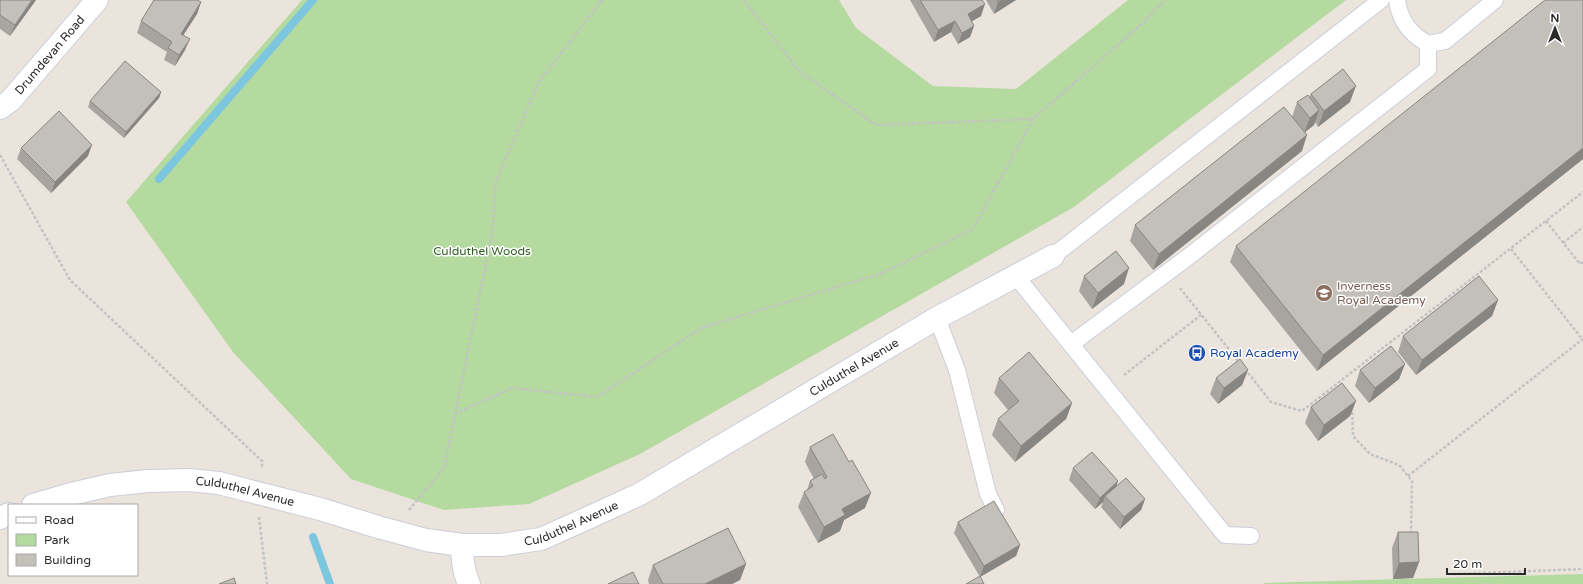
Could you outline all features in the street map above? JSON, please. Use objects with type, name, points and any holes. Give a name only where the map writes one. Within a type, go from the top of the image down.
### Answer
[{"type":"street","name":"Drumdevan Road","points":[[0,108],[11,100],[97,0]]},
{"type":"street","name":"Culduthel Avenue","points":[[36,504],[110,485],[148,480],[189,480],[219,483],[320,509],[426,540],[462,545],[501,545],[541,539],[640,494],[937,318],[1053,256]]},
{"type":"street","points":[[462,545],[462,559],[465,577],[469,584]]},
{"type":"lane","points":[[1053,256],[1381,0]]},
{"type":"lane","points":[[1397,0],[1398,10],[1406,25],[1416,37],[1428,44],[1445,41],[1494,0]]},
{"type":"lane","points":[[1071,344],[1167,272],[1428,69],[1428,44]]},
{"type":"lane","points":[[1015,275],[1225,535],[1251,536]]},
{"type":"lane","points":[[937,318],[957,370],[988,494],[996,510]]},
{"type":"path","points":[[392,531],[444,468],[492,234],[496,181],[538,82],[602,0]]},
{"type":"path","points":[[744,0],[799,71],[876,125],[1033,118]]},
{"type":"path","points":[[455,414],[512,388],[597,397],[701,328],[883,273],[973,229],[1033,118],[1144,22],[1165,0]]},
{"type":"path","points":[[0,155],[70,280],[262,461],[262,494],[259,514],[267,584]]},
{"type":"path","points":[[1167,272],[1271,402],[1302,411],[1583,192]]},
{"type":"path","points":[[1546,221],[1580,264],[1583,262]]},
{"type":"path","points":[[1563,243],[1583,227]]},
{"type":"path","points":[[1408,476],[1583,340],[1510,249]]},
{"type":"path","points":[[1119,379],[1201,315]]},
{"type":"path","points":[[1352,399],[1353,436],[1370,454],[1399,465],[1412,481],[1410,538]]},
{"type":"path","points":[[1453,574],[1583,569]]},
{"type":"green space","name":"Culduthel Woods","points":[[302,0],[839,0],[856,28],[933,86],[1016,89],[1128,0],[1346,0],[1074,207],[640,454],[529,504],[444,510],[351,479],[233,352],[126,202]]},
{"type":"green space","points":[[1583,574],[1583,584],[1264,584],[1264,583]]},
{"type":"building","points":[[0,0],[32,0],[15,25],[0,15]]},
{"type":"building","points":[[154,0],[197,0],[201,2],[181,34],[190,39],[179,55],[168,48],[172,42],[141,21]]},
{"type":"building","points":[[920,0],[982,0],[985,4],[968,14],[974,26],[962,33],[955,21],[938,30]]},
{"type":"building","name":"Inverness Royal Academy","points":[[1545,0],[1583,0],[1583,148],[1323,355],[1236,246]]},
{"type":"building","points":[[125,61],[161,92],[126,132],[90,101]]},
{"type":"building","points":[[1343,69],[1356,86],[1324,111],[1311,94]]},
{"type":"building","points":[[1308,95],[1319,110],[1310,118],[1297,102]]},
{"type":"building","points":[[1284,107],[1307,135],[1159,254],[1135,225]]},
{"type":"building","points":[[59,111],[92,145],[55,182],[21,148]]},
{"type":"building","points":[[1116,251],[1129,268],[1098,293],[1084,276]]},
{"type":"building","points":[[1479,276],[1498,300],[1422,360],[1403,336]]},
{"type":"building","points":[[1391,346],[1405,364],[1375,388],[1360,370]]},
{"type":"building","points":[[1029,352],[1072,403],[1021,446],[998,419],[1019,401],[999,378]]},
{"type":"building","points":[[1240,359],[1248,370],[1224,388],[1216,378]]},
{"type":"building","points":[[1342,383],[1356,401],[1324,425],[1311,407]]},
{"type":"building","points":[[833,434],[849,462],[852,460],[871,493],[842,509],[845,515],[824,527],[804,492],[813,486],[810,481],[822,474],[825,479],[827,477],[810,447]]},
{"type":"building","points":[[1092,452],[1118,481],[1100,498],[1073,468]]},
{"type":"building","points":[[1126,478],[1145,499],[1124,517],[1105,496]]},
{"type":"building","points":[[994,501],[1020,545],[984,566],[958,522]]},
{"type":"building","points":[[728,528],[746,564],[705,584],[663,584],[653,565]]},
{"type":"building","points":[[1398,532],[1418,532],[1419,562],[1399,563]]},
{"type":"building","points":[[633,572],[639,584],[608,584]]},
{"type":"building","points":[[980,576],[984,584],[966,584]]},
{"type":"building","points":[[234,578],[236,584],[219,584]]},
{"type":"waterway","points":[[159,179],[313,0]]},
{"type":"waterway","points":[[313,537],[330,584]]},
{"type":"place","name":"Inverness Royal Academy","points":[[1324,293]]},
{"type":"place","name":"Royal Academy","points":[[1197,353]]}]
